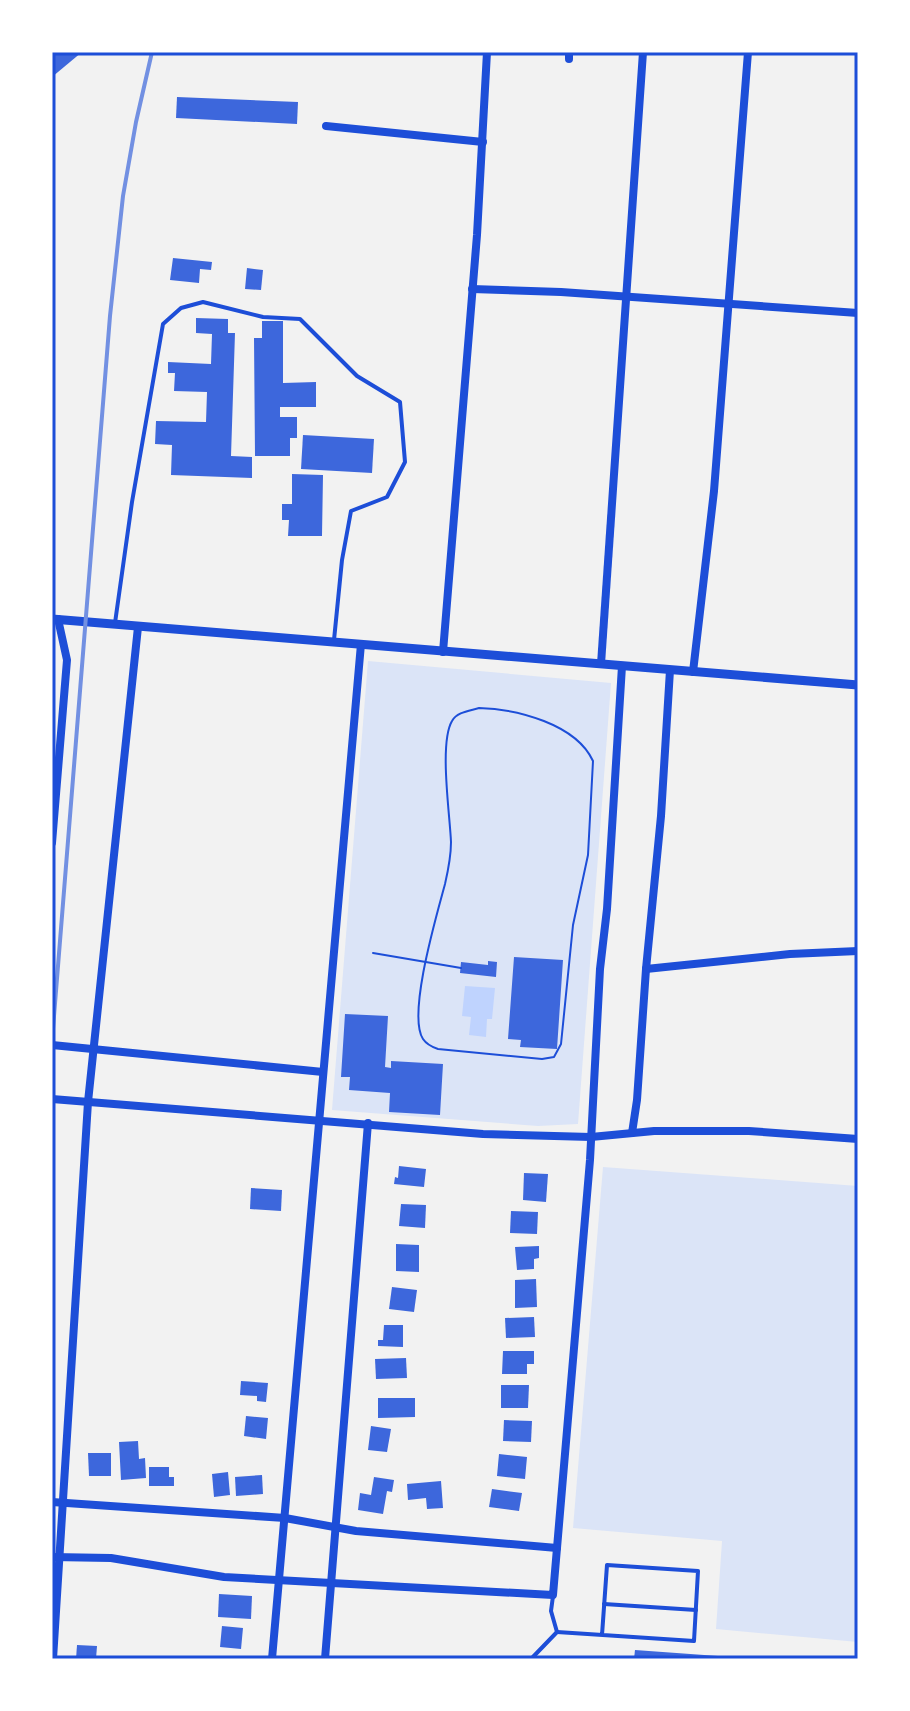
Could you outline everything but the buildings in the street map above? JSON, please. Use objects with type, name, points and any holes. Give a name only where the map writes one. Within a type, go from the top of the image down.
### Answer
[{"type":"street","points":[[443,652],[475,262],[487,52]]},
{"type":"street","points":[[601,664],[643,52]]},
{"type":"street","points":[[693,672],[705,583],[748,52]]},
{"type":"street","points":[[326,126],[483,142]]},
{"type":"street","points":[[472,289],[561,292],[858,313]]},
{"type":"street","points":[[52,843],[67,660],[55,619],[858,685]]},
{"type":"street","points":[[53,1659],[56,1557],[64,1503],[88,1102],[138,627]]},
{"type":"street","points":[[272,1659],[361,644]]},
{"type":"street","points":[[56,1557],[149,1562],[203,1574],[553,1595],[591,1137],[622,666]]},
{"type":"street","points":[[632,1133],[661,816],[670,670]]},
{"type":"street","points":[[646,969],[790,954],[858,951]]},
{"type":"street","points":[[52,1045],[323,1072]]},
{"type":"street","points":[[52,1099],[483,1134],[591,1137],[632,1133],[749,1131],[858,1139]]},
{"type":"street","points":[[325,1659],[368,1123]]},
{"type":"street","points":[[52,1502],[285,1518],[336,1528],[557,1548]]},
{"type":"lane","points":[[115,625],[134,486],[163,324],[181,308],[203,302],[263,317],[300,319],[357,376],[400,402],[405,462],[387,497],[351,511],[342,560],[334,642]]},
{"type":"lane","points":[[531,1659],[557,1632],[602,1635],[694,1641],[698,1571],[607,1565],[602,1635]]},
{"type":"lane","points":[[553,1595],[551,1611],[557,1632]]},
{"type":"lane","points":[[604,1604],[696,1610]]},
{"type":"path","points":[[479,708],[504,709],[571,733],[589,751],[594,772],[588,855],[576,902],[559,1051],[554,1057],[542,1059],[429,1046],[423,1039],[418,1021],[426,962],[450,860],[447,758],[451,722],[464,712],[479,708]]},
{"type":"path","points":[[373,953],[461,968]]},
{"type":"shaded area","points":[[368,661],[611,683],[578,1124],[538,1126],[332,1110]]},
{"type":"shaded area","points":[[603,1167],[858,1186],[858,1642],[716,1629],[722,1541],[573,1528]]},
{"type":"water","points":[[465,986],[495,988],[492,1019],[487,1019],[486,1037],[469,1035],[471,1017],[462,1016]]},
{"type":"railway","points":[[52,1041],[110,316],[123,196],[152,52]]}]
